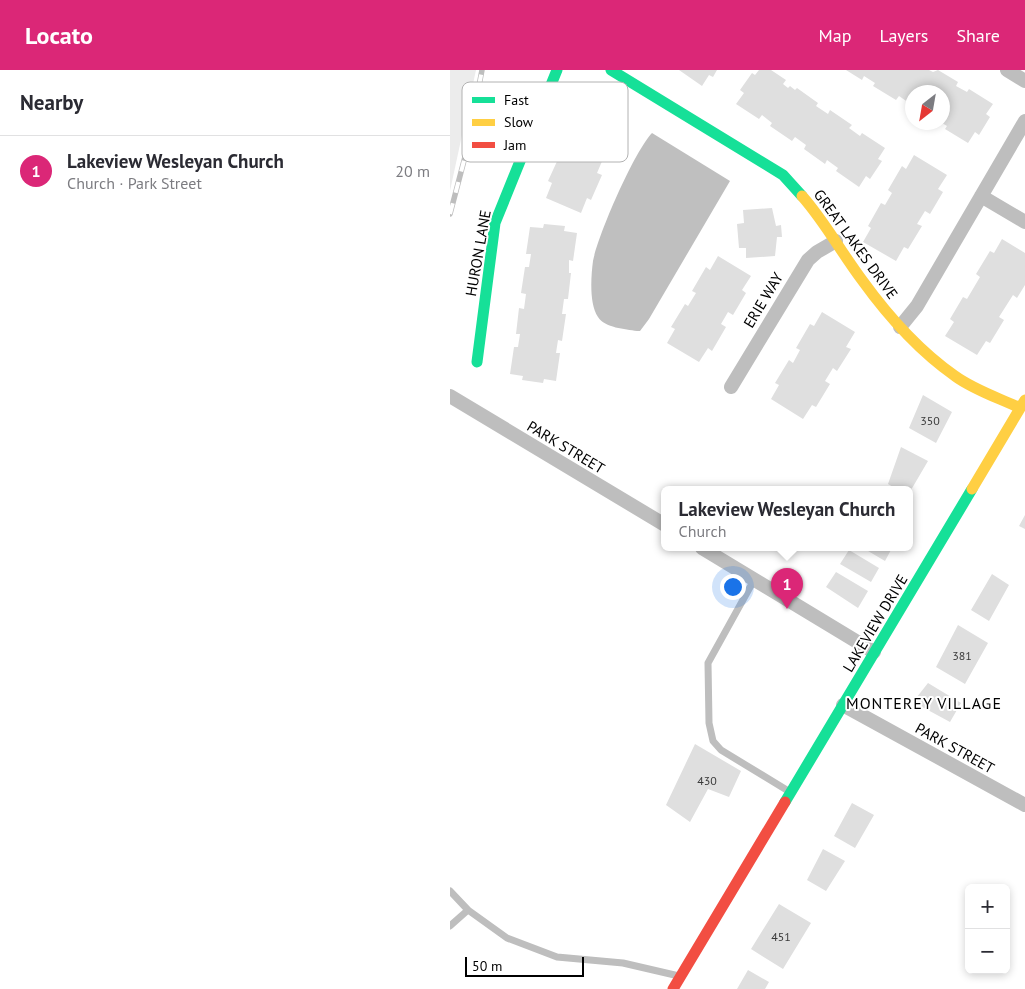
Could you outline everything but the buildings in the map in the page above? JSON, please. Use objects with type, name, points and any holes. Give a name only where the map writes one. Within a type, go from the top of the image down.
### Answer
[{"type":"street","name":"HURON LANE","points":[[552,82],[557,70]]},
{"type":"street","name":"GREAT LAKES DRIVE","points":[[611,70],[783,175],[820,217],[861,279],[900,327],[934,361],[956,377],[1023,404]]},
{"type":"street","points":[[1006,70],[1025,81]]},
{"type":"street","points":[[900,327],[917,306],[1025,121]]},
{"type":"street","name":"HURON LANE","points":[[477,362],[495,223],[520,162]]},
{"type":"street","points":[[981,196],[1025,222]]},
{"type":"street","name":"ERIE WAY","points":[[731,387],[796,278],[817,252],[836,241]]},
{"type":"street","name":"PARK STREET","points":[[450,396],[661,523]]},
{"type":"street","name":"LAKEVIEW DRIVE","points":[[673,989],[1023,404]]},
{"type":"street","points":[[707,551],[874,652]]},
{"type":"street","name":"PARK STREET","points":[[843,705],[1025,804]]},
{"type":"lane","points":[[754,580],[708,663],[709,723],[713,741],[721,750],[790,792]]},
{"type":"lane","points":[[450,891],[468,910],[507,938],[557,957],[623,963],[681,976]]},
{"type":"lane","points":[[450,926],[468,910]]},
{"type":"shaded area","points":[[450,70],[476,70],[473,82],[462,82],[462,135],[450,191]]},
{"type":"shaded area","points":[[652,133],[730,181],[649,319],[640,331],[637,331],[610,326],[601,321],[593,305],[591,290],[592,274],[596,249],[609,214],[636,157]]},
{"type":"railway","points":[[480,82],[482,70]]},
{"type":"railway","points":[[450,214],[464,162]]},
{"type":"traffic: fast","points":[[552,82],[557,70]]},
{"type":"traffic: fast","points":[[611,70],[783,175],[802,196]]},
{"type":"traffic: fast","points":[[477,362],[495,223],[520,162]]},
{"type":"traffic: fast","points":[[785,802],[972,489]]},
{"type":"traffic: slow","points":[[802,196],[872,293],[916,344],[962,381],[1020,408]]},
{"type":"traffic: slow","points":[[972,489],[1025,400]]},
{"type":"traffic: jam","points":[[673,989],[785,802]]},
{"type":"place","name":"Lakeview Wesleyan Church","points":[[787,609]]},
{"type":"district","name":"MONTEREY VILLAGE","points":[[924,703]]}]
